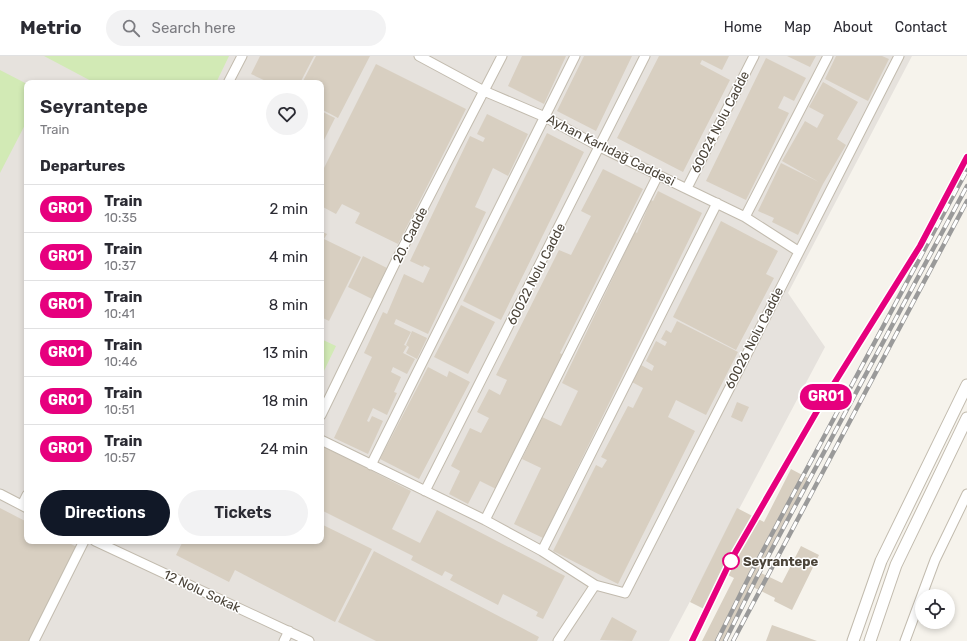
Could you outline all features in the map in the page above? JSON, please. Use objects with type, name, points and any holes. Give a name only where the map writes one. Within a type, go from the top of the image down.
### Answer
[{"type":"street","points":[[230,80],[242,56]]},
{"type":"street","name":"Ayhan Karlıdağ Caddesi","points":[[419,56],[484,91],[545,117],[600,147],[745,217],[798,251]]},
{"type":"street","name":"20. Cadde","points":[[324,409],[398,257],[502,56]]},
{"type":"street","points":[[371,465],[576,56]]},
{"type":"street","name":"60022 Nolu Cadde","points":[[425,491],[645,56]]},
{"type":"street","name":"60024 Nolu Cadde","points":[[686,188],[754,56]]},
{"type":"street","points":[[745,217],[828,56]]},
{"type":"street","name":"60026 Nolu Cadde","points":[[595,585],[626,593],[798,251],[899,56]]},
{"type":"street","points":[[486,520],[658,175]]},
{"type":"street","points":[[542,551],[717,203]]},
{"type":"street","points":[[853,641],[881,561],[967,386]]},
{"type":"street","points":[[870,641],[896,565],[967,418]]},
{"type":"street","points":[[324,442],[486,520],[542,551],[595,585],[558,641]]},
{"type":"street","points":[[0,494],[24,506]]},
{"type":"street","points":[[905,641],[935,560],[967,494]]},
{"type":"street","points":[[34,641],[82,544]]},
{"type":"street","name":"12 Nolu Sokak","points":[[101,544],[309,641]]},
{"type":"street","points":[[284,641],[289,631]]},
{"type":"shaded area","points":[[0,56],[912,56],[788,293],[825,347],[669,641],[0,641]]},
{"type":"green space","points":[[44,56],[229,56],[217,80],[89,80]]},
{"type":"green space","points":[[0,70],[24,82],[24,127],[0,173]]},
{"type":"green space","points":[[324,340],[336,346],[324,371]]},
{"type":"building","points":[[260,56],[314,56],[302,80],[264,80],[251,74]]},
{"type":"building","points":[[316,56],[370,56],[338,118],[324,111],[324,80],[304,80]]},
{"type":"building","points":[[522,56],[566,56],[544,104],[508,86]]},
{"type":"building","points":[[584,56],[632,56],[596,131],[557,111]]},
{"type":"building","points":[[659,56],[729,56],[722,70],[702,60],[700,64],[730,80],[683,172],[617,138]]},
{"type":"building","points":[[787,56],[816,56],[810,67]]},
{"type":"building","points":[[836,56],[882,56],[889,59],[868,101],[825,79]]},
{"type":"building","points":[[766,58],[806,78],[794,101],[784,96],[778,108],[789,113],[746,200],[706,181]]},
{"type":"building","points":[[376,64],[466,109],[398,244],[355,223],[360,213],[342,204],[336,214],[324,208],[324,168]]},
{"type":"building","points":[[823,82],[858,102],[837,139],[846,145],[823,184],[798,235],[772,222],[774,218],[758,211],[781,163],[819,182],[782,161],[805,121],[817,128],[824,115],[809,107]]},
{"type":"building","points":[[324,112],[335,118],[324,140]]},
{"type":"building","points":[[487,114],[528,134],[508,176],[493,168],[475,207],[486,212],[428,334],[396,319],[394,324],[411,332],[404,345],[407,346],[403,353],[415,359],[407,374],[393,367],[391,372],[401,377],[394,392],[397,393],[387,415],[373,408],[367,421],[369,422],[372,416],[383,421],[368,454],[334,438],[372,357],[364,353],[383,312],[387,314],[404,274],[423,283],[430,268],[424,265],[423,267],[410,261],[470,136],[483,142],[485,138],[477,134]]},
{"type":"building","points":[[547,133],[584,152],[501,320],[463,301]]},
{"type":"building","points":[[603,169],[643,189],[560,353],[563,355],[496,489],[480,481],[468,504],[449,494],[460,471],[451,466],[470,428],[481,433],[489,418],[477,412],[489,389],[500,395],[507,380],[496,375],[559,250],[571,255],[591,216],[581,211]]},
{"type":"building","points":[[658,191],[702,213],[543,538],[514,524],[541,468],[522,459],[542,417],[561,426],[578,391],[562,383],[635,232],[637,233],[651,200],[653,201]]},
{"type":"building","points":[[721,221],[778,251],[766,274],[774,278],[736,350],[673,317]]},
{"type":"building","points":[[324,239],[361,257],[329,321],[324,318]]},
{"type":"building","points":[[363,256],[387,268],[372,299],[348,287]]},
{"type":"building","points":[[461,305],[495,322],[468,374],[434,357]]},
{"type":"building","points":[[677,321],[738,352],[706,415],[676,400],[668,417],[695,431],[618,584],[553,551],[596,465],[602,468],[607,460],[601,457],[628,406],[633,408],[643,388],[632,382],[641,365],[652,371],[654,366],[646,361],[656,341],[665,346],[667,342],[661,339],[666,330],[671,333]]},
{"type":"building","points":[[412,331],[427,338],[417,359],[406,353],[409,347],[406,345]]},
{"type":"building","points":[[428,367],[447,377],[449,371],[470,382],[419,479],[380,459]]},
{"type":"building","points":[[737,402],[749,407],[742,422],[731,417]]},
{"type":"building","points":[[324,447],[411,491],[392,529],[420,543],[437,510],[565,576],[543,619],[536,616],[538,612],[503,594],[498,605],[450,580],[453,575],[445,571],[442,576],[411,560],[413,556],[324,512]]},
{"type":"building","name":"Seyrantepe","points":[[791,469],[808,478],[761,573],[782,583],[801,546],[819,555],[792,610],[774,601],[775,598],[753,587],[726,641],[702,641],[734,578],[726,574],[708,611],[690,602],[737,508],[764,522]]},
{"type":"building","points":[[0,508],[24,520],[24,544],[71,544],[77,547],[30,641],[0,641]]},
{"type":"building","points":[[324,525],[372,549],[335,622],[235,570],[229,582],[176,555],[182,544],[324,544]]},
{"type":"building","points":[[374,551],[539,637],[537,641],[376,641],[338,622]]},
{"type":"building","points":[[612,617],[637,631],[632,641],[600,640]]},
{"type":"building","points":[[772,625],[817,641],[766,641]]},
{"type":"railway","points":[[692,641],[731,559],[820,406],[920,246],[967,157]]},
{"type":"railway","points":[[717,641],[751,573],[967,170]]},
{"type":"railway","points":[[725,641],[757,577],[967,186]]},
{"type":"railway","points":[[733,641],[967,201]]},
{"type":"train","name":"GR01","points":[[692,641],[731,560],[820,406],[920,246],[967,157]]},
{"type":"place","name":"Seyrantepe","points":[[731,561]]}]
